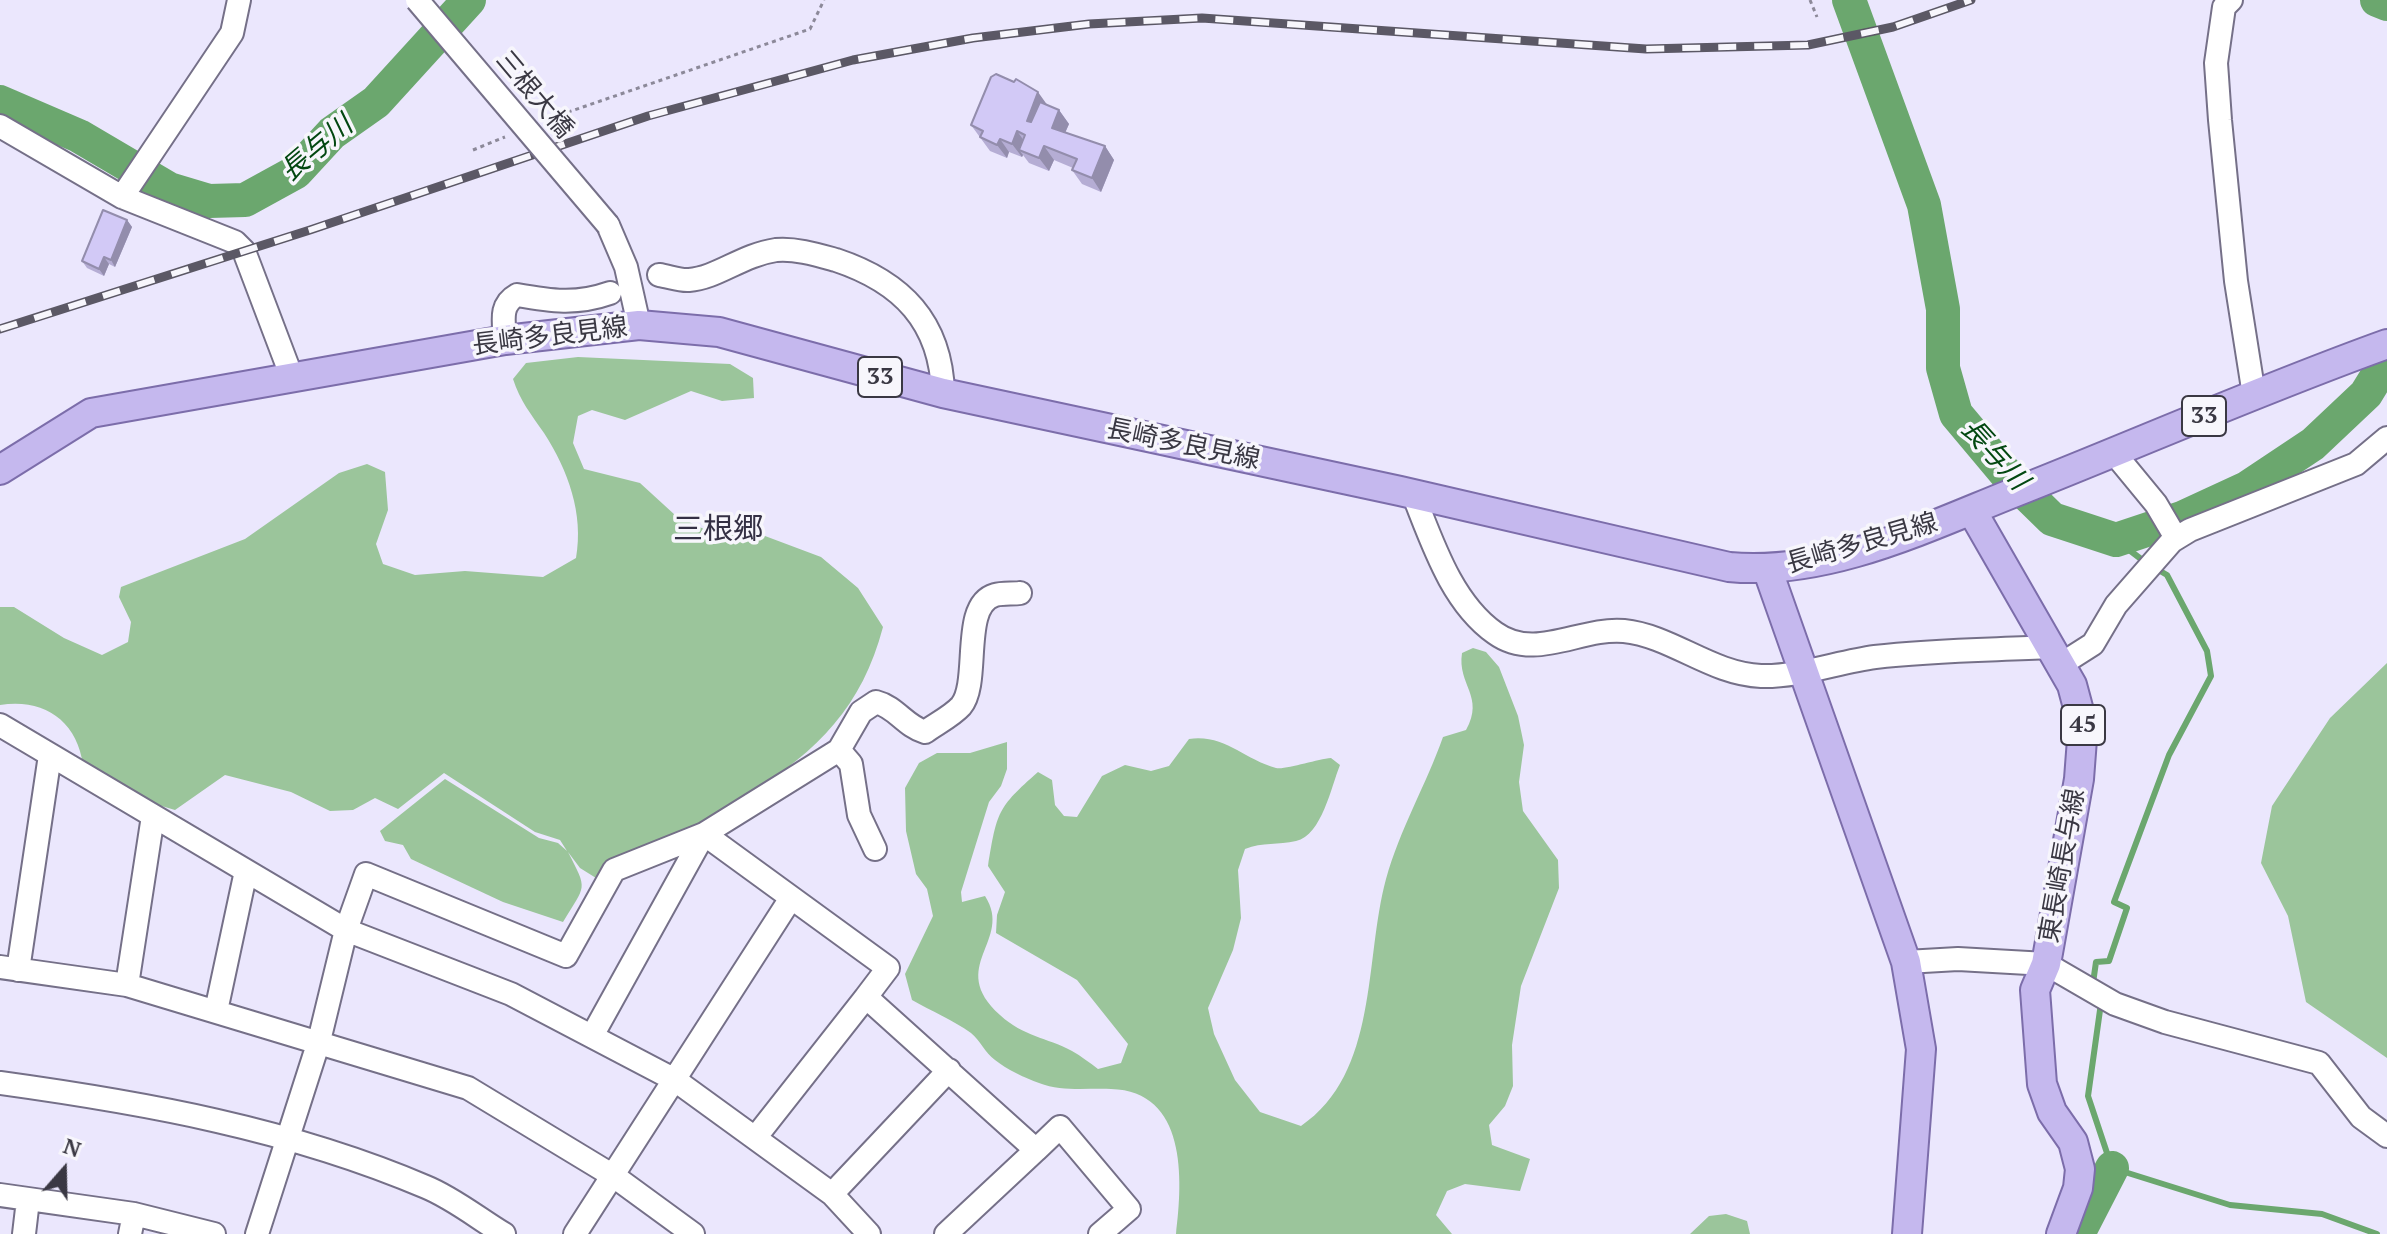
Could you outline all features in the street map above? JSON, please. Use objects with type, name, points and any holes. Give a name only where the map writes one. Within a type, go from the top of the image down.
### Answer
[{"type":"main road","name":"長崎多良見線","points":[[0,470],[91,413],[291,375],[505,340],[639,325],[719,332],[943,393],[1413,494],[1729,567],[1768,571],[1829,559],[1982,507],[2387,344]]},
{"type":"main road","name":"東長崎長与線","points":[[1982,507],[2072,685],[2083,726],[2079,779],[2046,964],[2035,990],[2042,1084],[2052,1112],[2073,1142],[2080,1169],[2078,1188],[2061,1234]]},
{"type":"main road","points":[[1768,571],[1801,672],[1884,892],[1906,962],[1921,1049],[1907,1234]]},
{"type":"street","points":[[124,193],[232,33],[239,0]]},
{"type":"street","name":"三根大橋","points":[[417,0],[608,225],[626,267],[639,325]]},
{"type":"street","points":[[2231,0],[2224,7],[2217,78],[2236,281],[2254,395]]},
{"type":"street","points":[[0,126],[124,193],[213,231],[244,251],[291,375]]},
{"type":"street","points":[[659,275],[688,280],[712,274],[749,254],[781,250],[820,255],[867,271],[913,307],[942,360],[943,393]]},
{"type":"street","points":[[505,340],[504,309],[507,301],[517,295],[559,303],[585,302],[610,293]]},
{"type":"street","points":[[1413,494],[1436,551],[1468,607],[1493,632],[1513,643],[1538,645],[1624,631],[1728,671],[1763,676],[1880,657],[2055,656],[2093,644],[2116,605],[2175,538],[2356,464],[2387,438]]},
{"type":"street","points":[[2114,453],[2156,504],[2175,538]]},
{"type":"street","points":[[257,1234],[319,1041],[346,930],[366,874],[566,956],[614,870],[704,834],[839,750],[861,712],[876,702],[888,705],[913,729],[925,732],[962,704],[971,677],[972,635],[983,604],[993,595],[1020,593]]},
{"type":"street","points":[[0,725],[346,930],[511,994],[675,1080],[832,1194],[869,1234]]},
{"type":"street","points":[[839,750],[851,764],[859,815],[875,849]]},
{"type":"street","points":[[50,755],[9,968],[127,985],[468,1088],[615,1177],[693,1234]]},
{"type":"street","points":[[127,985],[153,816]]},
{"type":"street","points":[[704,834],[888,968],[755,1138]]},
{"type":"street","points":[[592,1036],[704,834]]},
{"type":"street","points":[[216,1011],[246,871]]},
{"type":"street","points":[[575,1234],[615,1177],[791,898]]},
{"type":"street","points":[[1906,962],[1958,959],[2046,964],[2115,1004],[2165,1022],[2319,1063],[2361,1117],[2387,1136]]},
{"type":"street","points":[[866,997],[1036,1150]]},
{"type":"street","points":[[832,1194],[949,1070]]},
{"type":"street","points":[[0,1083],[112,1098],[286,1136],[428,1188],[504,1234]]},
{"type":"street","points":[[946,1234],[1060,1127],[1129,1209],[1100,1234]]},
{"type":"street","points":[[0,1195],[132,1224],[214,1234]]},
{"type":"street","points":[[24,1234],[28,1200]]},
{"type":"path","points":[[541,121],[810,29],[824,0]]},
{"type":"path","points":[[1810,0],[1817,17]]},
{"type":"path","points":[[473,150],[515,133]]},
{"type":"green space","points":[[578,357],[730,364],[753,378],[754,398],[722,401],[691,391],[625,420],[592,410],[578,416],[573,443],[584,469],[640,483],[675,515],[712,533],[741,527],[821,557],[858,588],[883,627],[863,681],[850,703],[797,761],[710,821],[622,858],[596,878],[580,868],[568,852],[582,887],[563,922],[503,902],[411,859],[403,845],[385,841],[380,831],[445,779],[539,838],[558,843],[567,851],[560,840],[535,832],[444,773],[398,809],[375,798],[353,810],[330,811],[291,792],[225,775],[175,810],[155,804],[83,765],[74,736],[65,724],[44,709],[30,705],[0,705],[0,607],[14,607],[64,638],[102,655],[128,642],[131,622],[119,597],[121,587],[245,539],[339,473],[367,464],[385,472],[388,510],[376,544],[383,564],[415,575],[465,571],[543,577],[576,558],[578,525],[567,477],[553,447],[522,401],[513,379],[526,363]]},
{"type":"green space","points":[[1473,648],[1486,652],[1499,667],[1518,716],[1524,745],[1519,782],[1523,811],[1558,860],[1559,888],[1521,986],[1512,1045],[1513,1086],[1505,1106],[1489,1125],[1492,1145],[1530,1159],[1520,1191],[1465,1184],[1447,1191],[1436,1215],[1452,1234],[1176,1234],[1179,1164],[1167,1121],[1154,1105],[1136,1094],[1111,1089],[1057,1088],[1028,1079],[995,1060],[964,1028],[912,1000],[905,974],[933,916],[927,889],[916,874],[906,831],[905,788],[919,763],[937,753],[970,753],[1007,742],[1007,769],[1001,786],[989,802],[961,892],[962,902],[985,896],[992,912],[992,927],[979,968],[979,982],[985,998],[1009,1022],[1072,1051],[1098,1069],[1121,1063],[1128,1044],[1077,980],[996,933],[997,915],[1005,892],[988,866],[997,822],[1007,803],[1038,772],[1052,780],[1055,805],[1064,816],[1077,817],[1102,776],[1125,765],[1151,771],[1169,766],[1189,739],[1213,740],[1276,768],[1331,758],[1340,765],[1313,830],[1296,841],[1245,849],[1238,870],[1241,918],[1233,950],[1208,1008],[1214,1034],[1235,1080],[1260,1112],[1301,1126],[1326,1103],[1344,1076],[1356,1046],[1386,879],[1398,842],[1443,737],[1466,730],[1471,718],[1472,699],[1463,674],[1462,653]]},
{"type":"green space","points":[[2387,663],[2387,1058],[2306,1002],[2288,916],[2261,863],[2272,806],[2330,718]]},
{"type":"green space","points":[[1726,1214],[1747,1221],[1750,1234],[1690,1234],[1709,1216]]},
{"type":"building","points":[[996,74],[1014,82],[1016,79],[1038,92],[1027,121],[1031,122],[1040,102],[1059,110],[1052,128],[1105,146],[1092,178],[1072,170],[1077,159],[1044,146],[1039,158],[1019,150],[1025,135],[1017,131],[1012,144],[1000,139],[997,145],[980,137],[983,131],[971,125],[991,77]]},
{"type":"building","points":[[103,210],[127,220],[111,260],[104,257],[99,269],[82,261]]},
{"type":"waterway","name":"長与川","points":[[0,102],[79,136],[169,189],[209,201],[245,200],[296,172],[332,133],[376,102],[469,0]]},
{"type":"waterway","name":"長与川","points":[[1849,0],[1924,205],[1943,309],[1943,368],[1956,414],[2008,476],[2052,519],[2116,540],[2182,518],[2247,488],[2313,444],[2366,394],[2387,360]]},
{"type":"waterway","name":"長与川","points":[[2377,0],[2387,4]]},
{"type":"waterway","points":[[2116,540],[2145,562]]},
{"type":"waterway","points":[[2093,983],[2096,962],[2109,961],[2127,908],[2114,902],[2169,755],[2211,676],[2207,651],[2167,575],[2155,568]]},
{"type":"waterway","points":[[2101,1003],[2088,1096],[2112,1168],[2230,1205],[2322,1214],[2377,1234]]},
{"type":"waterway","points":[[2078,1234],[2112,1168]]},
{"type":"railway","points":[[0,329],[310,230],[648,116],[853,60],[973,38],[1089,24],[1202,18],[1646,49],[1808,45],[1893,27],[1971,0]]},
{"type":"district","name":"三根郷","points":[[718,530]]}]
